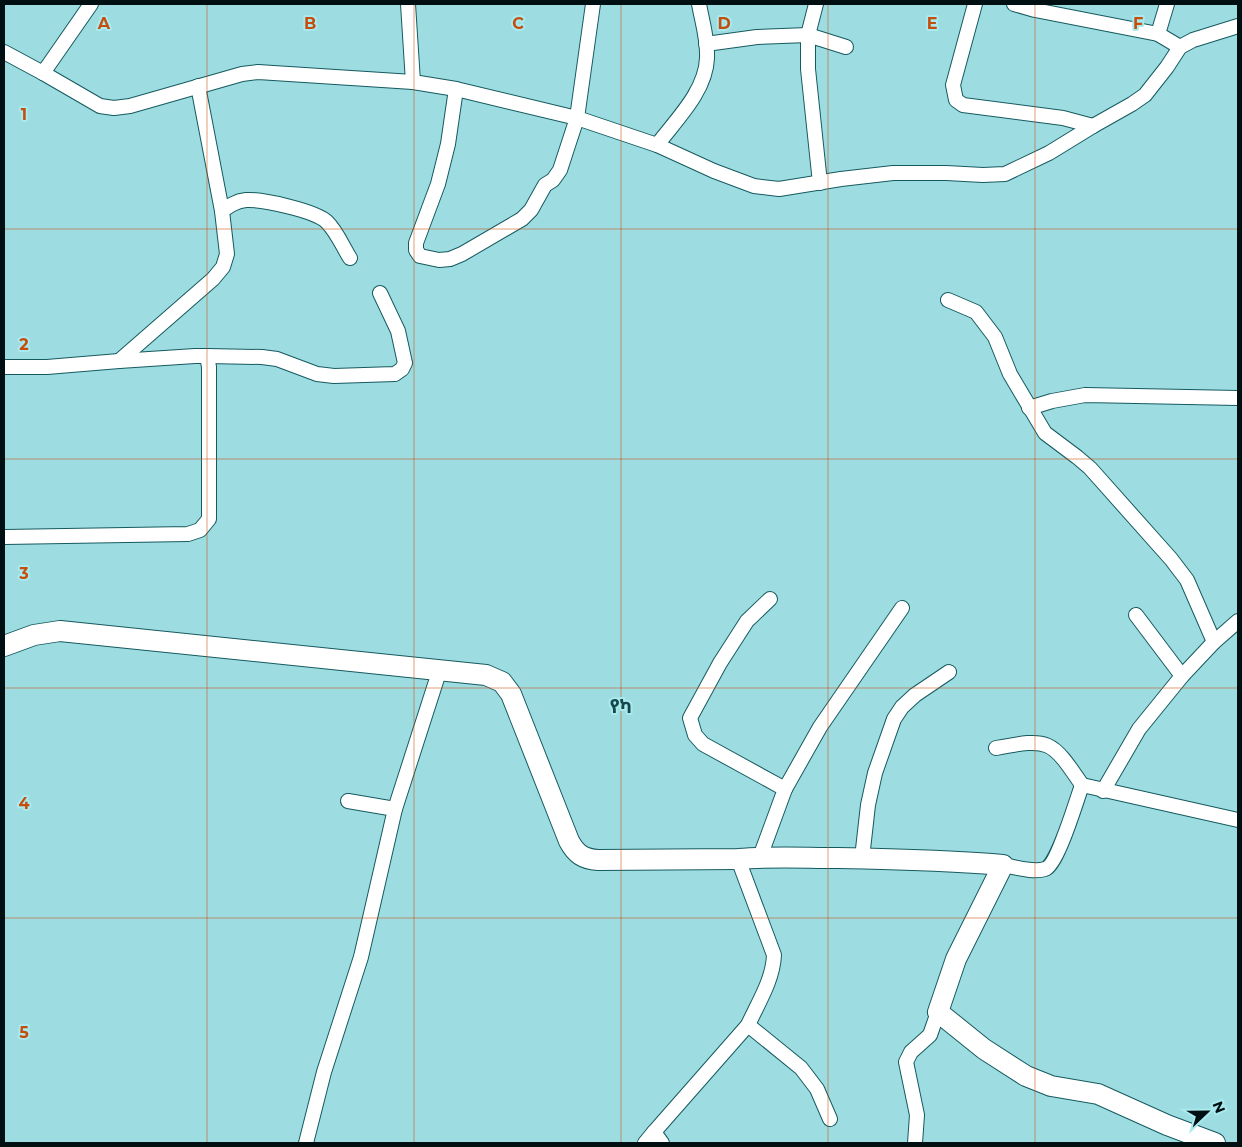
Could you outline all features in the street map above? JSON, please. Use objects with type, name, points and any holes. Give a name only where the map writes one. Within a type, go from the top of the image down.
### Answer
[{"type":"street","points":[[43,73],[91,4]]},
{"type":"street","points":[[408,4],[414,82]]},
{"type":"street","points":[[456,89],[448,144],[438,184],[416,243],[416,250],[420,256],[439,260],[450,260],[522,219],[531,210],[545,186],[553,180],[560,170],[577,118],[593,4]]},
{"type":"street","points":[[657,144],[699,87],[704,74],[707,58],[699,4]]},
{"type":"street","points":[[816,4],[808,35],[808,69],[820,183]]},
{"type":"street","points":[[975,4],[953,85],[956,100],[963,104],[1063,118],[1094,126]]},
{"type":"street","points":[[1014,4],[1158,34],[1180,47]]},
{"type":"street","points":[[1158,34],[1167,4]]},
{"type":"street","points":[[4,52],[100,106],[114,108],[130,106],[242,74],[258,72],[414,82],[456,89],[577,118],[657,144],[714,171],[754,186],[779,189],[893,173],[946,173],[983,176],[1005,174],[1050,153],[1132,104],[1145,94],[1167,67],[1180,47],[1193,40],[1238,26]]},
{"type":"street","points":[[706,44],[756,37],[808,35],[846,46]]},
{"type":"street","points":[[118,360],[213,280],[223,267],[227,254],[222,211],[198,86]]},
{"type":"street","points":[[222,211],[233,203],[258,200],[273,202],[318,216],[327,221],[350,258]]},
{"type":"street","points":[[4,367],[47,367],[118,360],[207,356],[277,359],[317,374],[334,376],[395,374],[402,370],[405,363],[398,332],[380,293]]},
{"type":"street","points":[[948,300],[976,312],[995,337],[1010,374],[1045,433],[1078,456],[1090,468],[1188,580],[1214,642]]},
{"type":"street","points":[[4,538],[188,534],[200,530],[209,519],[209,367],[207,356]]},
{"type":"street","points":[[1029,408],[1052,400],[1085,396],[1238,398]]},
{"type":"street","points":[[770,599],[747,622],[720,663],[690,718],[695,735],[703,744],[785,789]]},
{"type":"street","points":[[760,857],[785,789],[820,727],[902,608]]},
{"type":"street","points":[[1136,615],[1182,676]]},
{"type":"street","points":[[1103,791],[1139,730],[1182,676],[1214,642],[1238,621]]},
{"type":"street","points":[[4,646],[34,635],[60,631],[486,674],[502,682],[511,694],[569,840],[576,852],[586,859],[862,858],[952,860],[1038,870],[1046,869],[1052,866],[1058,853],[1082,785]]},
{"type":"street","points":[[306,1143],[324,1072],[361,958],[395,809],[440,669]]},
{"type":"street","points":[[862,858],[868,805],[876,773],[894,719],[902,707],[915,695],[949,672]]},
{"type":"street","points":[[996,748],[1027,742],[1040,742],[1051,746],[1065,759],[1082,785],[1238,820]]},
{"type":"street","points":[[348,801],[395,809]]},
{"type":"street","points":[[653,1140],[748,1025],[770,978],[774,955],[738,859]]},
{"type":"street","points":[[916,1143],[917,1115],[906,1062],[911,1052],[930,1035],[956,959],[1003,866]]},
{"type":"street","points":[[938,1012],[984,1049],[1026,1076],[1051,1086],[1098,1094],[1167,1125],[1215,1143]]},
{"type":"street","points":[[748,1025],[801,1068],[817,1090],[830,1119]]},
{"type":"district","name":"የካ","points":[[621,706]]}]
